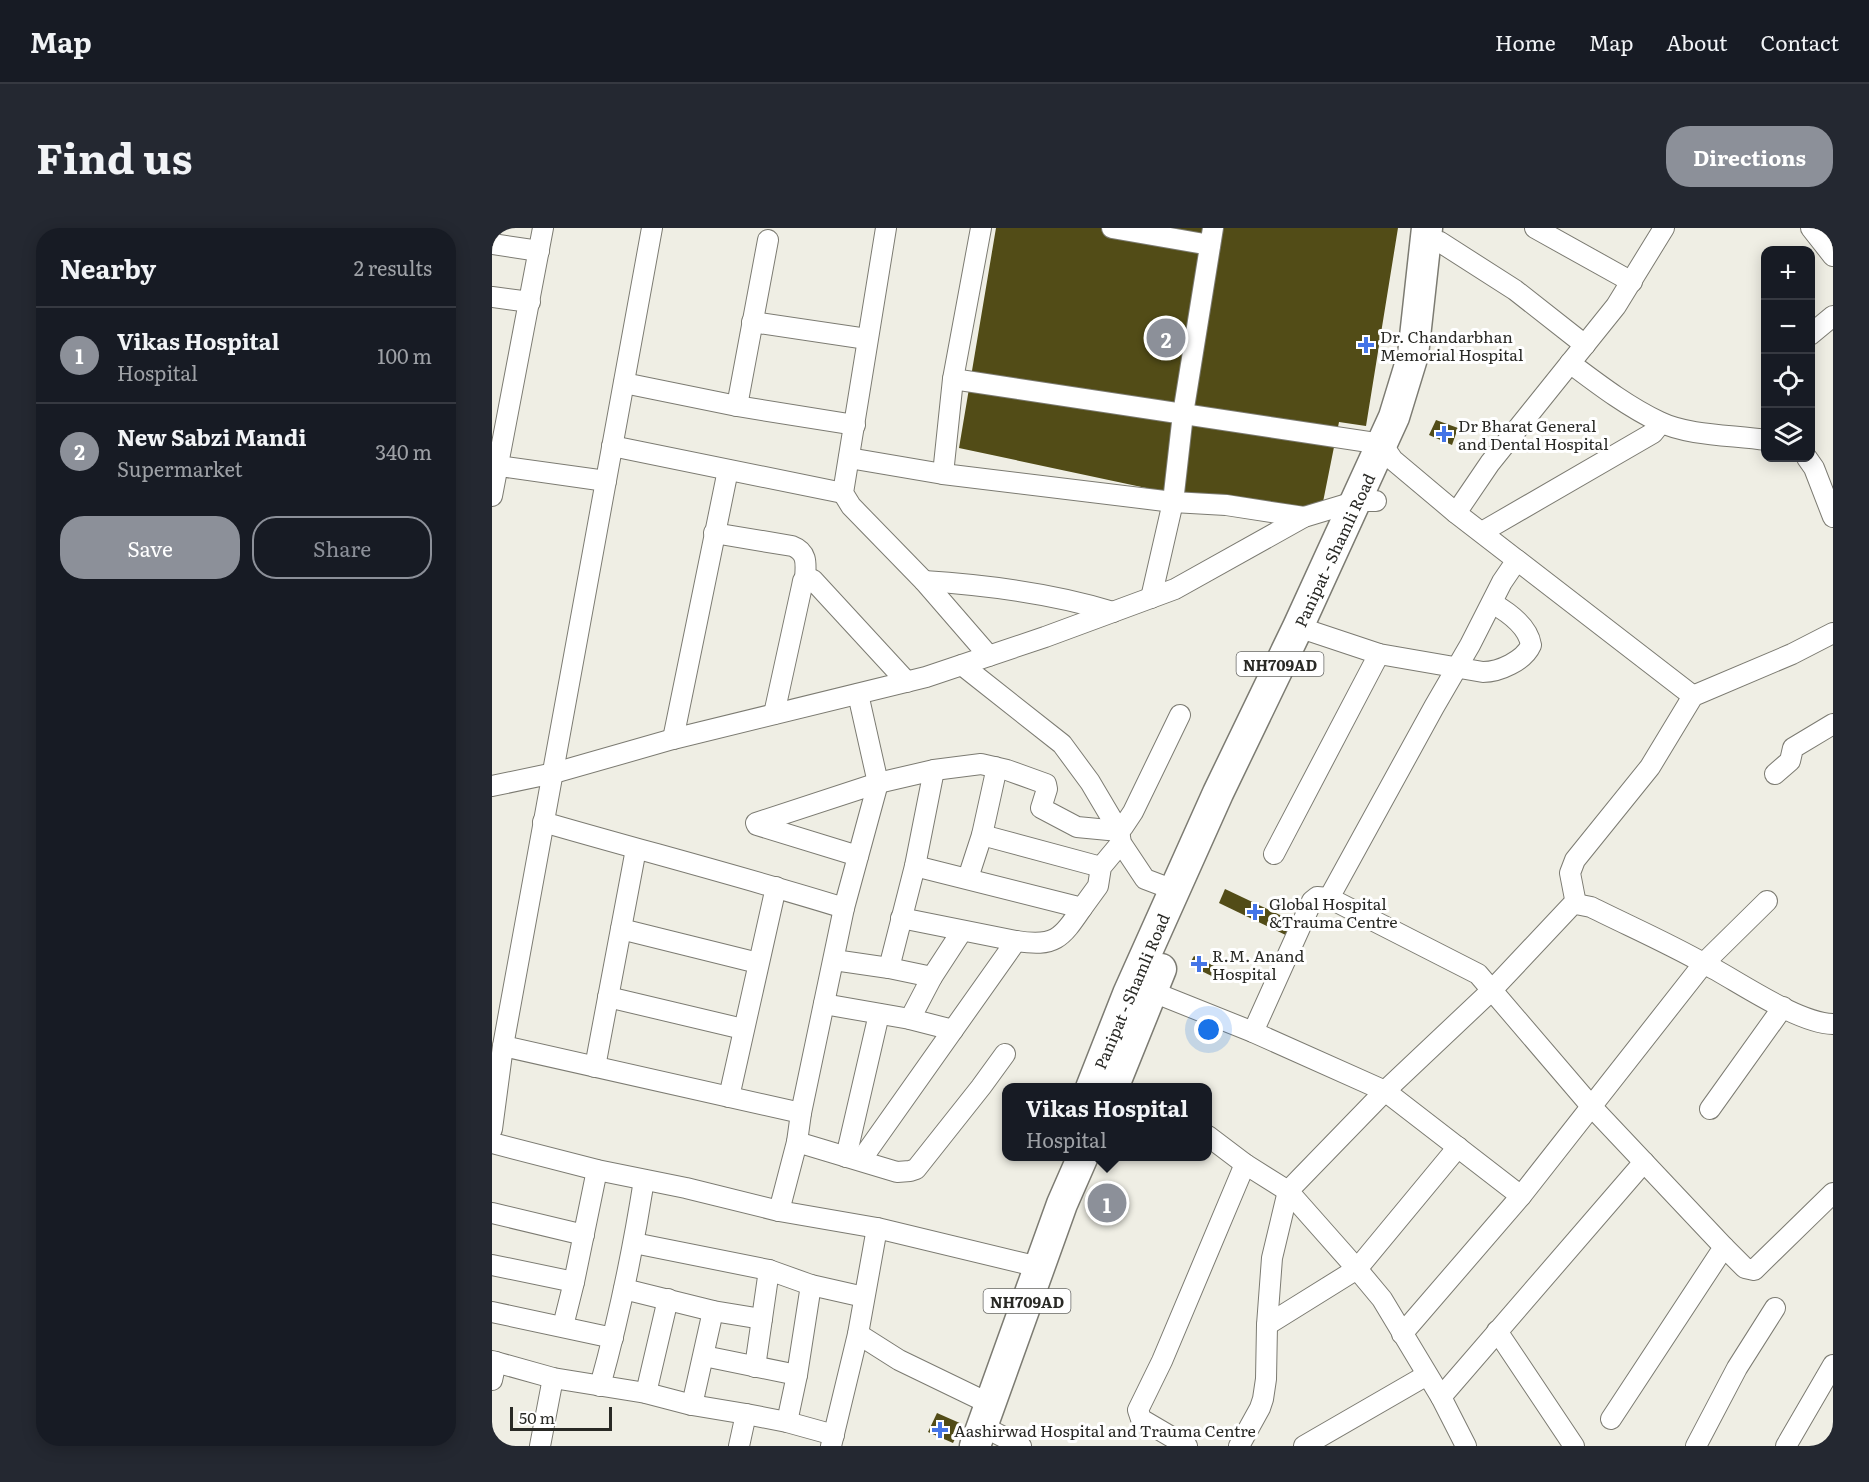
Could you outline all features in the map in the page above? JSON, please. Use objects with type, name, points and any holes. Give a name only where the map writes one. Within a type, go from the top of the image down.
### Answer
[{"type":"highway","name":"Panipat - Shamli Road","points":[[1142,987],[1235,800],[1306,630],[1387,452],[1409,419],[1429,356],[1434,234]]},
{"type":"highway","name":"Panipat - Shamli Road","points":[[1114,1083],[1174,890],[1223,783],[1306,630]]},
{"type":"highway","name":"NH709AD","points":[[958,1446],[981,1418],[1062,1161]]},
{"type":"highway","name":"NH709AD","points":[[1031,1265],[1081,1161]]},
{"type":"street","points":[[492,496],[495,466],[530,302],[543,228]]},
{"type":"street","points":[[492,1129],[503,1046],[652,228]]},
{"type":"street","points":[[886,228],[843,494],[851,506],[924,581],[989,656]]},
{"type":"street","points":[[943,474],[953,379],[981,228]]},
{"type":"street","points":[[1112,228],[1212,237],[1183,414],[1173,502],[1151,598]]},
{"type":"street","points":[[1535,228],[1632,282]]},
{"type":"street","points":[[1456,513],[1490,463],[1616,306],[1664,228]]},
{"type":"street","points":[[1811,228],[1833,256]]},
{"type":"street","points":[[1434,234],[1515,290],[1585,345]]},
{"type":"street","points":[[737,406],[768,240]]},
{"type":"street","points":[[492,244],[539,251]]},
{"type":"street","points":[[492,297],[530,302]]},
{"type":"street","points":[[1815,331],[1833,316]]},
{"type":"street","points":[[752,322],[867,339]]},
{"type":"street","points":[[1570,363],[1606,390],[1661,423],[1697,432],[1761,439]]},
{"type":"street","points":[[953,379],[1183,414],[1387,452],[1456,513],[1693,696]]},
{"type":"street","points":[[624,383],[737,406],[855,425]]},
{"type":"street","points":[[1482,532],[1653,433],[1661,423]]},
{"type":"street","points":[[612,446],[843,494]]},
{"type":"street","points":[[849,458],[943,474],[1173,502],[1226,505],[1304,517]]},
{"type":"street","points":[[1810,462],[1833,517]]},
{"type":"street","points":[[495,466],[606,481]]},
{"type":"street","points":[[673,739],[728,471]]},
{"type":"street","points":[[492,786],[554,773],[673,739],[906,682],[962,665],[1175,589],[1304,517],[1366,501]]},
{"type":"street","points":[[714,533],[792,546],[800,549],[804,554],[806,579],[802,586],[774,714]]},
{"type":"street","points":[[1329,898],[1502,582],[1517,560]]},
{"type":"street","points":[[806,579],[813,580],[906,682]]},
{"type":"street","points":[[924,581],[973,584],[1085,603],[1113,612]]},
{"type":"street","points":[[1306,630],[1379,654],[1492,672],[1524,655],[1530,649],[1531,641],[1527,630],[1492,603]]},
{"type":"street","points":[[1576,904],[1570,873],[1575,860],[1645,773],[1665,745],[1693,696],[1792,654],[1833,633]]},
{"type":"street","points":[[1274,854],[1379,654]]},
{"type":"street","points":[[962,665],[1062,744],[1090,782],[1145,879],[1174,890]]},
{"type":"street","points":[[779,1211],[796,1142],[844,908],[878,783],[858,694]]},
{"type":"street","points":[[901,918],[1038,945],[1062,934],[1098,886],[1101,867],[1120,837],[1180,716]]},
{"type":"street","points":[[1775,774],[1790,761],[1793,748],[1833,724]]},
{"type":"street","points":[[858,856],[771,831],[756,823],[878,783],[934,770],[981,764],[1046,784],[1042,809],[1083,828],[1120,837]]},
{"type":"street","points":[[968,878],[982,835],[995,767]]},
{"type":"street","points":[[889,968],[915,866],[934,770]]},
{"type":"street","points":[[543,822],[844,908]]},
{"type":"street","points":[[982,835],[1101,867]]},
{"type":"street","points":[[595,1067],[636,849]]},
{"type":"street","points":[[915,866],[1082,908]]},
{"type":"street","points":[[729,1097],[776,887]]},
{"type":"street","points":[[1253,1032],[1314,899],[1329,898],[1474,971],[1591,1106],[1745,1268],[1754,1270],[1833,1193]]},
{"type":"street","points":[[1402,1334],[1521,1196],[1704,963],[1767,901]]},
{"type":"street","points":[[1239,1446],[1263,1399],[1272,1258],[1288,1191],[1385,1091],[1492,990],[1566,910],[1576,904],[1591,906],[1704,963],[1783,1007],[1819,1022],[1833,1024]]},
{"type":"street","points":[[621,929],[758,963]]},
{"type":"street","points":[[910,1019],[932,977],[962,931]]},
{"type":"street","points":[[854,1158],[953,1030],[1016,941]]},
{"type":"street","points":[[834,960],[932,977]]},
{"type":"street","points":[[1142,987],[1253,1032],[1385,1091],[1521,1196]]},
{"type":"street","points":[[608,997],[743,1029]]},
{"type":"street","points":[[824,1004],[910,1019],[953,1030]]},
{"type":"street","points":[[1710,1109],[1783,1007]]},
{"type":"street","points":[[854,1158],[879,1014]]},
{"type":"street","points":[[503,1046],[801,1113]]},
{"type":"street","points":[[796,1142],[897,1172],[910,1172],[916,1169],[1005,1054]]},
{"type":"street","points":[[1212,1139],[1245,1164],[1288,1191],[1382,1299],[1441,1397],[1466,1446]]},
{"type":"street","points":[[492,1143],[597,1170],[686,1188],[779,1211],[877,1228],[1031,1265]]},
{"type":"street","points":[[1267,1325],[1357,1269],[1458,1147]]},
{"type":"street","points":[[1441,1397],[1644,1162]]},
{"type":"street","points":[[1187,1446],[1141,1419],[1138,1410],[1162,1361],[1245,1164]]},
{"type":"street","points":[[562,1326],[574,1282],[597,1170]]},
{"type":"street","points":[[600,1386],[634,1243],[644,1180]]},
{"type":"street","points":[[492,1213],[584,1235]]},
{"type":"street","points":[[493,1368],[646,1393],[692,1406],[787,1422],[832,1441],[858,1334],[877,1228]]},
{"type":"street","points":[[634,1243],[769,1270],[811,1285],[864,1298]]},
{"type":"street","points":[[1611,1419],[1724,1247]]},
{"type":"street","points":[[492,1265],[574,1282]]},
{"type":"street","points":[[755,1367],[769,1270]]},
{"type":"street","points":[[787,1422],[811,1285]]},
{"type":"street","points":[[624,1289],[713,1311],[762,1319]]},
{"type":"street","points":[[646,1393],[668,1299]]},
{"type":"street","points":[[1696,1446],[1737,1368],[1775,1308]]},
{"type":"street","points":[[692,1406],[713,1311]]},
{"type":"street","points":[[492,1312],[613,1338]]},
{"type":"street","points":[[1497,1331],[1574,1446]]},
{"type":"street","points":[[858,1334],[1021,1446]]},
{"type":"street","points":[[704,1356],[797,1375]]},
{"type":"street","points":[[1786,1446],[1833,1365]]},
{"type":"street","points":[[1304,1446],[1427,1375]]},
{"type":"street","points":[[540,1446],[553,1378]]},
{"type":"street","points":[[739,1446],[746,1414]]},
{"type":"building","points":[[996,228],[1398,228],[1366,426],[1339,422],[1321,512],[1226,505],[959,448]]},
{"type":"building","points":[[1436,420],[1458,428],[1452,445],[1429,435]]},
{"type":"building","points":[[1225,889],[1301,925],[1294,939],[1219,903]]},
{"type":"building","points":[[1194,956],[1228,973],[1224,982],[1189,965]]},
{"type":"building","points":[[1102,1186],[1123,1196],[1113,1218],[1091,1208]]},
{"type":"building","points":[[937,1413],[962,1424],[953,1443],[928,1432]]},
{"type":"place","name":"New Sabzi Mandi","points":[[1166,338]]},
{"type":"place","name":"Dr. Chandarbhan Memorial Hospital","points":[[1366,345]]},
{"type":"place","name":"Dr Bharat General and Dental Hospital","points":[[1444,434]]},
{"type":"place","name":"Global Hospital &Trauma Centre","points":[[1255,912]]},
{"type":"place","name":"R.M. Anand Hospital","points":[[1199,964]]},
{"type":"place","name":"Vikas Hospital","points":[[1107,1203]]},
{"type":"place","name":"Aashirwad Hospital and Trauma Centre","points":[[940,1430]]}]
